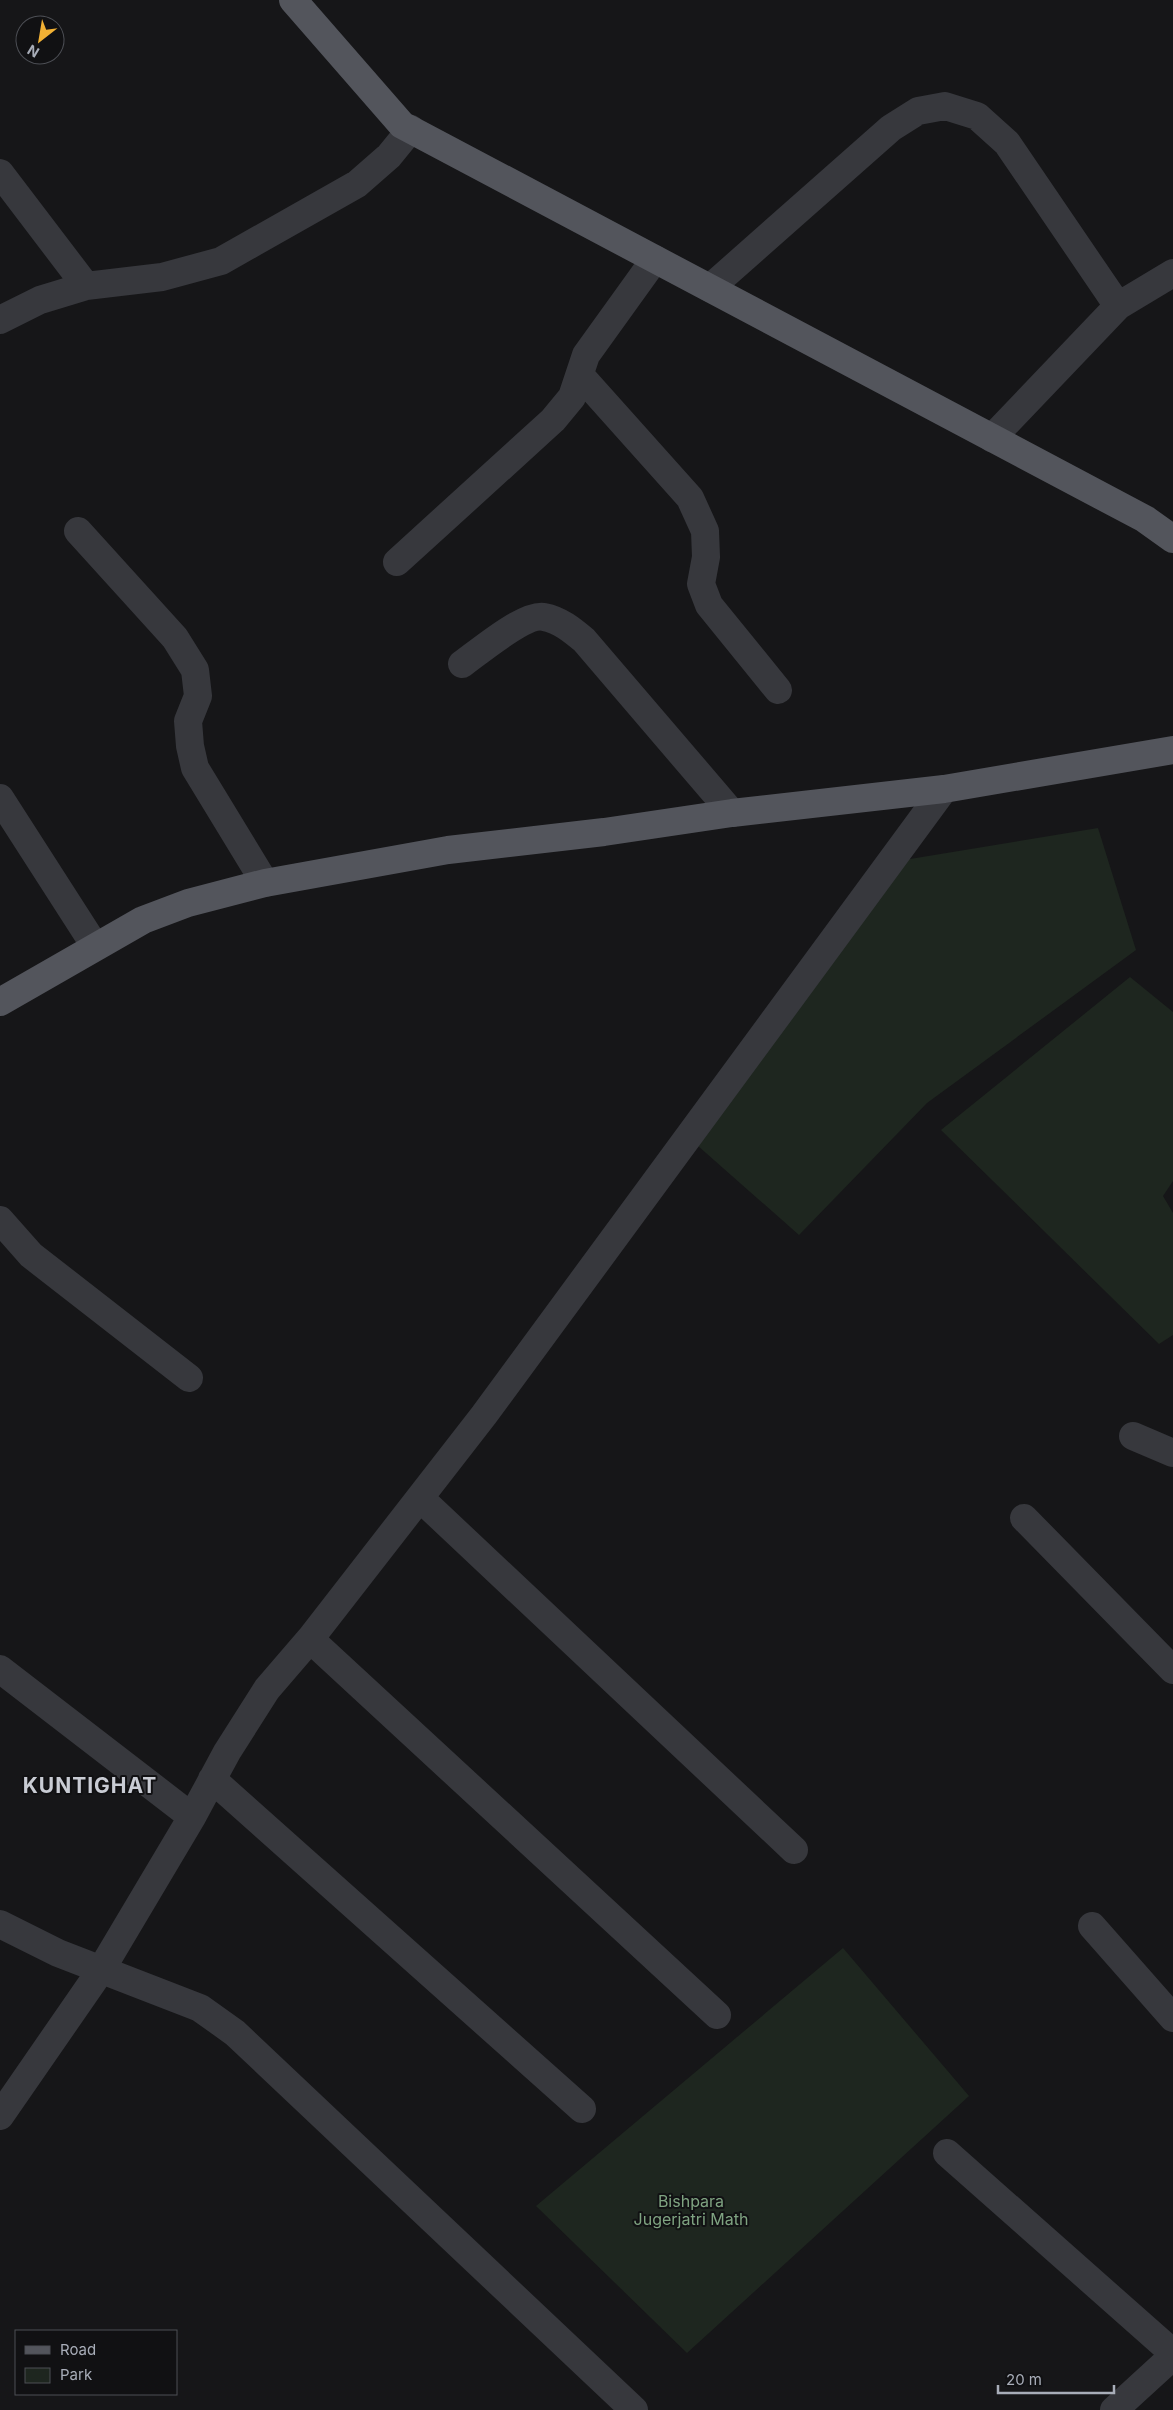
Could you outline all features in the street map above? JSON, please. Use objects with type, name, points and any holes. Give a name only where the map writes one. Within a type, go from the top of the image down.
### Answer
[{"type":"main road","points":[[293,0],[402,124],[1145,519],[1173,539]]},
{"type":"main road","points":[[0,1002],[143,920],[188,903],[265,883],[448,850],[604,832],[732,813],[944,789],[1173,750]]},
{"type":"street","points":[[710,288],[891,128],[918,112],[946,106],[977,116],[1007,143],[1118,306]]},
{"type":"street","points":[[0,320],[40,300],[86,286],[162,277],[221,261],[357,184],[389,156],[411,129]]},
{"type":"street","points":[[0,173],[86,286]]},
{"type":"street","points":[[397,562],[553,420],[572,398],[586,355],[655,259]]},
{"type":"street","points":[[992,438],[1118,306],[1173,273]]},
{"type":"street","points":[[580,375],[690,498],[705,531],[706,557],[701,584],[709,606],[778,690]]},
{"type":"street","points":[[78,531],[175,638],[195,670],[198,696],[188,721],[190,746],[196,768],[265,883]]},
{"type":"street","points":[[462,664],[527,620],[543,616],[563,623],[584,640],[732,813]]},
{"type":"street","points":[[0,2116],[101,1970],[267,1689],[310,1639],[484,1415],[944,789]]},
{"type":"street","points":[[0,798],[95,946]]},
{"type":"street","points":[[0,1220],[30,1256],[189,1378]]},
{"type":"street","points":[[1133,1436],[1173,1454]]},
{"type":"street","points":[[420,1498],[794,1850]]},
{"type":"street","points":[[1024,1518],[1173,1670]]},
{"type":"street","points":[[310,1639],[717,2015]]},
{"type":"street","points":[[0,1668],[192,1817]]},
{"type":"street","points":[[212,1780],[582,2109]]},
{"type":"street","points":[[0,1924],[58,1953],[200,2008],[235,2033],[634,2410]]},
{"type":"street","points":[[1092,1926],[1173,2018]]},
{"type":"street","points":[[947,2153],[1173,2355],[1114,2410]]},
{"type":"green space","points":[[1098,828],[1136,950],[927,1103],[799,1235],[689,1138],[904,860]]},
{"type":"green space","points":[[1130,977],[1173,1012],[1173,1181],[1163,1196],[1173,1213],[1173,1335],[1159,1344],[941,1130]]},
{"type":"green space","name":"Bishpara Jugerjatri Math","points":[[843,1948],[969,2096],[687,2353],[536,2206]]},
{"type":"district","name":"KUNTIGHAT","points":[[90,1785]]}]
